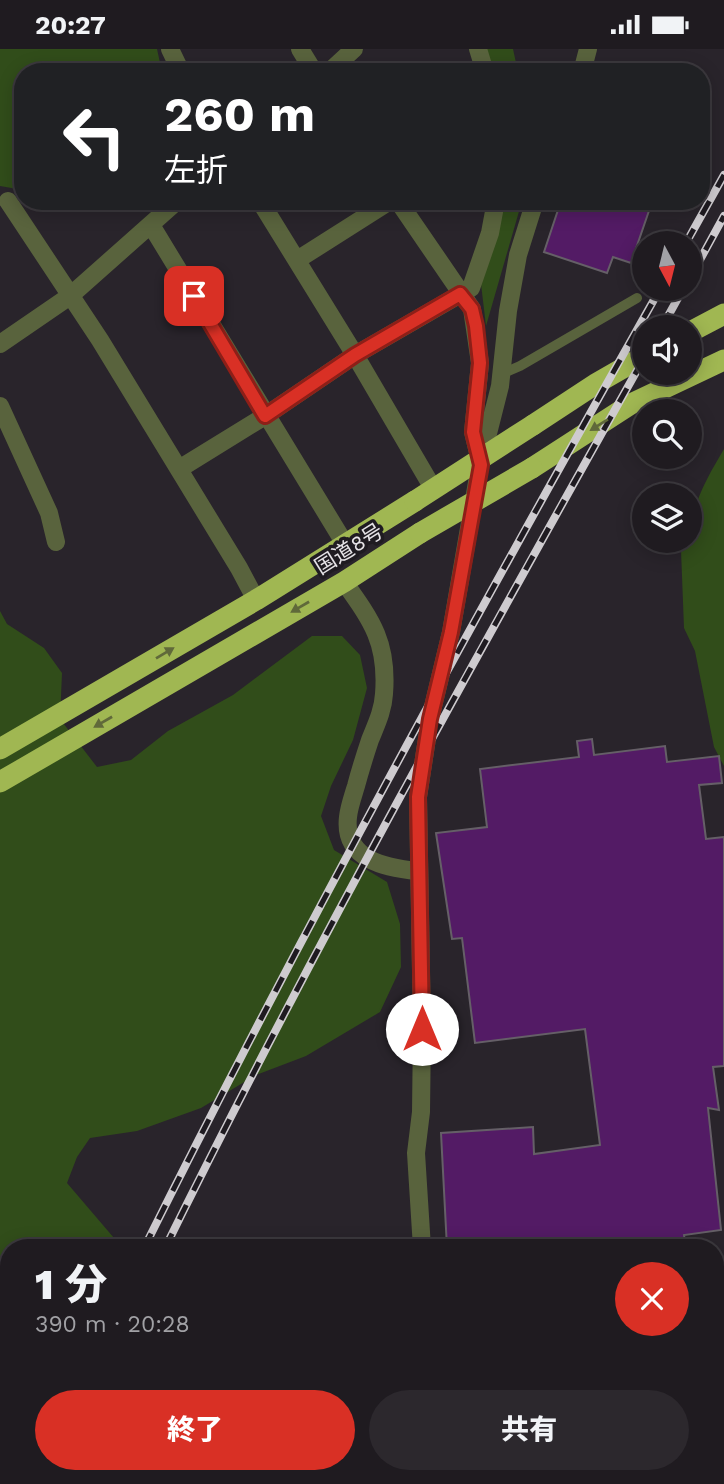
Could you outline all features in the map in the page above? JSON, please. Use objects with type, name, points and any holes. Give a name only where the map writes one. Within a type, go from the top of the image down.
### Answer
[{"type":"highway","points":[[702,326],[724,314]]},
{"type":"highway","name":"国道8号","points":[[0,782],[344,582],[632,404],[724,359]]},
{"type":"highway","name":"国道8号","points":[[0,749],[256,600],[632,363]]},
{"type":"street","points":[[339,63],[355,49]]},
{"type":"street","points":[[8,201],[100,340],[256,600]]},
{"type":"street","points":[[0,344],[70,296],[167,210]]},
{"type":"street","points":[[266,210],[355,355],[424,496]]},
{"type":"street","points":[[297,260],[376,210]]},
{"type":"street","points":[[404,210],[472,309],[480,363],[473,432],[481,465]]},
{"type":"street","points":[[179,469],[265,416],[355,355],[471,288],[490,233],[494,210]]},
{"type":"street","points":[[421,1239],[416,1153],[421,1112],[422,1029],[418,797],[430,719],[451,632],[481,465],[501,374],[518,255],[532,210]]},
{"type":"street","points":[[151,225],[345,544]]},
{"type":"street","points":[[0,406],[50,513],[56,542]]},
{"type":"street","points":[[344,582],[374,624],[382,652],[384,695],[381,716],[370,740],[348,816],[348,830],[356,848],[369,860],[389,868],[418,871]]},
{"type":"lane","points":[[501,374],[520,366],[632,301]]},
{"type":"green space","points":[[0,49],[157,49],[160,63],[14,63],[14,188],[0,186]]},
{"type":"green space","points":[[483,49],[513,49],[516,63],[489,63]]},
{"type":"green space","points":[[501,210],[519,210],[486,326],[481,284]]},
{"type":"green space","points":[[724,449],[724,766],[714,747],[695,651],[684,628],[681,553],[702,553],[702,491]]},
{"type":"green space","points":[[0,611],[7,624],[44,648],[62,673],[60,719],[97,767],[131,760],[168,731],[233,695],[312,636],[342,636],[360,655],[367,688],[353,740],[331,786],[321,816],[334,850],[387,882],[400,924],[401,967],[380,1012],[306,1056],[256,1075],[201,1108],[137,1131],[90,1138],[77,1157],[67,1183],[114,1239],[0,1239]]},
{"type":"building","points":[[558,210],[649,210],[642,231],[632,231],[631,263],[613,257],[607,273],[544,252]]},
{"type":"building","points":[[592,739],[594,755],[665,746],[667,762],[719,756],[722,783],[699,785],[706,839],[724,837],[724,1066],[713,1067],[719,1110],[708,1108],[721,1230],[684,1235],[685,1239],[447,1239],[441,1133],[533,1127],[534,1154],[600,1145],[585,1029],[475,1043],[462,938],[452,939],[436,833],[487,827],[480,769],[579,757],[577,741]]},
{"type":"railway","points":[[710,200],[724,175]]},
{"type":"railway","points":[[693,231],[704,210]]},
{"type":"railway","points":[[702,256],[724,216]]},
{"type":"railway","points":[[148,1239],[268,1005],[396,765],[653,301]]},
{"type":"railway","points":[[669,315],[676,301]]},
{"type":"railway","points":[[170,1239],[339,911],[632,379]]},
{"type":"route","points":[[194,296],[265,416],[355,355],[460,294],[472,309],[480,363],[473,432],[481,465],[451,632],[430,719],[418,797],[422,1029]]}]
